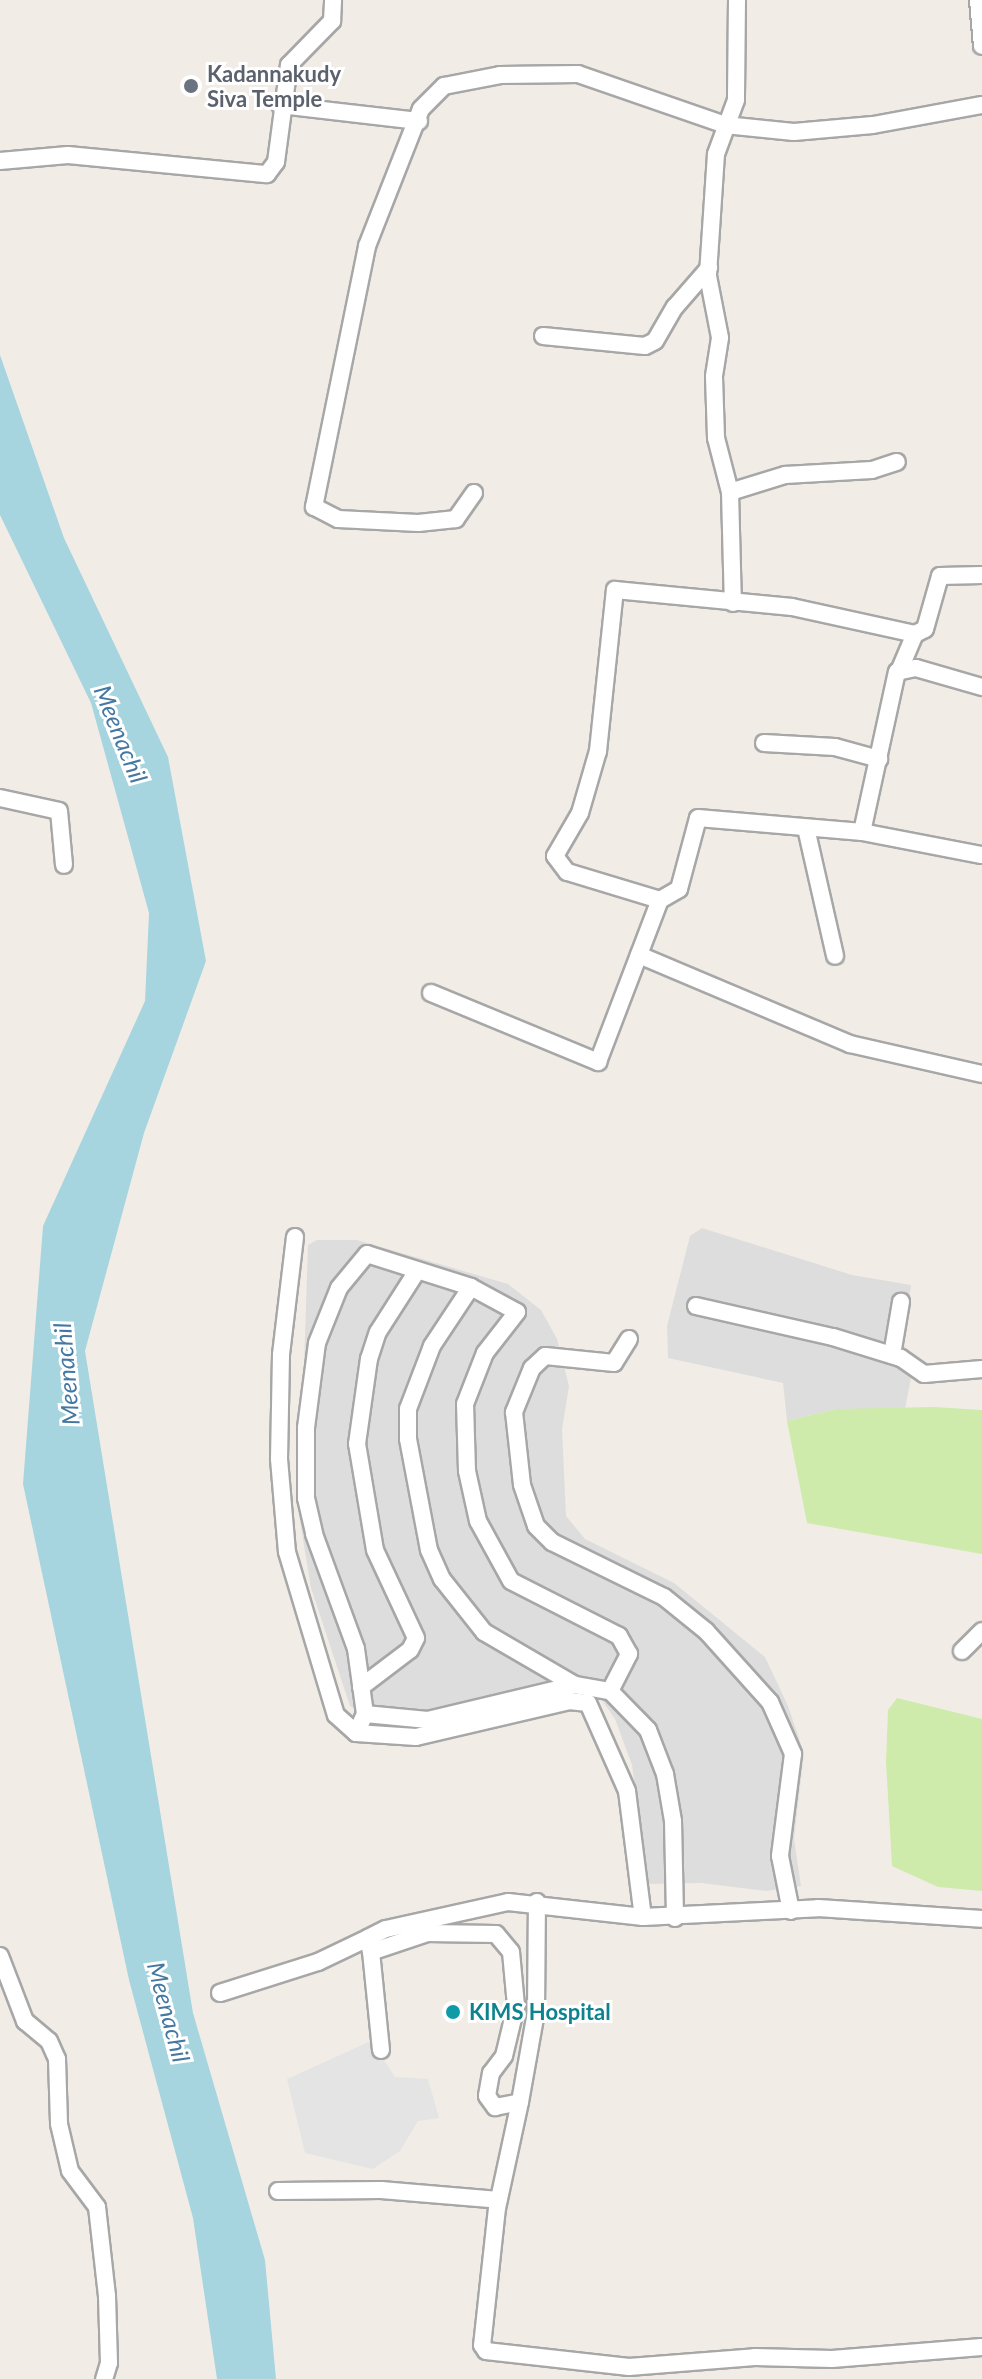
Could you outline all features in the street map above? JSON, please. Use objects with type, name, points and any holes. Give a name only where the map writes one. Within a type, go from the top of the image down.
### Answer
[{"type":"street","points":[[0,161],[68,155],[267,174],[276,162],[280,105],[289,65],[332,21],[333,0]]},
{"type":"street","points":[[733,603],[730,492],[716,438],[714,377],[720,338],[709,268],[716,154],[736,100],[737,0]]},
{"type":"street","points":[[978,0],[982,46]]},
{"type":"street","points":[[474,493],[472,503],[456,519],[418,523],[338,519],[314,507],[367,246],[386,189],[429,98],[444,86],[500,75],[578,74],[644,99],[669,102],[725,125],[794,132],[873,125],[982,105]]},
{"type":"street","points":[[280,105],[419,121]]},
{"type":"street","points":[[543,336],[645,346],[655,341],[675,307],[709,268]]},
{"type":"street","points":[[730,492],[785,475],[872,470],[897,462]]},
{"type":"street","points":[[862,832],[894,678],[915,634],[925,629],[940,576],[982,575]]},
{"type":"street","points":[[660,900],[567,872],[555,856],[580,813],[598,751],[615,590],[845,616],[915,634]]},
{"type":"street","points":[[900,669],[916,668],[982,687]]},
{"type":"street","points":[[764,743],[835,747],[879,759]]},
{"type":"street","points":[[0,798],[59,811],[64,865]]},
{"type":"street","points":[[431,993],[598,1062],[660,900],[679,889],[698,818],[862,832],[982,855]]},
{"type":"street","points":[[806,828],[835,956]]},
{"type":"street","points":[[639,955],[850,1044],[982,1074]]},
{"type":"street","points":[[295,1237],[280,1370],[279,1459],[287,1552],[336,1715],[356,1733],[416,1737],[569,1701],[588,1703],[627,1791],[643,1917]]},
{"type":"street","points":[[356,1733],[365,1714],[356,1649],[325,1575],[306,1498],[313,1368],[339,1288],[359,1258],[367,1254],[471,1287],[517,1312],[485,1353],[465,1404],[467,1471],[478,1521],[511,1581],[626,1641],[629,1654],[610,1691]]},
{"type":"street","points":[[361,1687],[410,1650],[416,1638],[375,1550],[357,1444],[369,1359],[378,1332],[417,1271]]},
{"type":"street","points":[[471,1287],[432,1346],[408,1409],[420,1518],[442,1579],[484,1632],[575,1685],[610,1691],[648,1730],[665,1774],[673,1821],[675,1918]]},
{"type":"street","points":[[892,1355],[901,1302]]},
{"type":"street","points":[[696,1306],[892,1355],[924,1374],[982,1369]]},
{"type":"street","points":[[629,1339],[614,1363],[545,1356],[532,1368],[514,1412],[522,1485],[536,1526],[552,1542],[664,1597],[706,1631],[770,1702],[793,1754],[780,1856],[791,1911]]},
{"type":"street","points":[[962,1651],[982,1631]]},
{"type":"street","points":[[365,1714],[428,1720],[575,1685]]},
{"type":"street","points":[[220,1993],[508,1902],[537,1902],[643,1917],[675,1918],[818,1908],[982,1919]]},
{"type":"street","points":[[537,1902],[536,2012],[499,2200],[483,2349],[638,2372],[755,2357],[832,2359],[982,2347]]},
{"type":"street","points":[[370,1945],[427,1933],[496,1934],[511,1952],[516,2006],[504,2056],[491,2073],[487,2096],[495,2107],[520,2102]]},
{"type":"street","points":[[370,1945],[381,2050]]},
{"type":"street","points":[[0,1956],[25,2021],[49,2041],[57,2059],[59,2124],[70,2171],[97,2207],[108,2323],[109,2363],[104,2379]]},
{"type":"street","points":[[278,2191],[381,2190],[499,2200]]},
{"type":"shaded area","points":[[702,1228],[852,1275],[911,1285],[903,1342],[913,1367],[905,1409],[836,1409],[787,1421],[783,1383],[668,1358],[667,1326],[690,1236]]},
{"type":"shaded area","points":[[317,1240],[357,1240],[508,1284],[541,1310],[557,1339],[569,1386],[562,1429],[566,1516],[585,1539],[674,1583],[765,1657],[788,1706],[804,1753],[794,1839],[801,1886],[766,1891],[701,1883],[649,1884],[632,1765],[615,1719],[599,1696],[586,1692],[546,1698],[466,1719],[409,1726],[376,1723],[350,1706],[311,1588],[299,1515],[308,1245]]},
{"type":"shaded area","points":[[371,2041],[395,2077],[428,2079],[439,2118],[418,2121],[400,2151],[373,2169],[305,2153],[287,2079]]},
{"type":"green space","points":[[934,1407],[982,1410],[982,1554],[807,1523],[787,1421],[836,1409]]},
{"type":"green space","points":[[897,1698],[982,1719],[982,1891],[938,1887],[892,1866],[886,1762],[888,1710]]},
{"type":"water","name":"Meenachil","points":[[0,355],[64,538],[168,757],[206,961],[144,1133],[85,1351],[193,2013],[265,2260],[276,2379],[217,2379],[193,2218],[129,1980],[23,1484],[43,1226],[145,1001],[149,913],[91,703],[0,515]]},
{"type":"place","name":"Kadannakudy Siva Temple","points":[[191,86]]},
{"type":"place","name":"KIMS Hospital","points":[[453,2012]]}]
